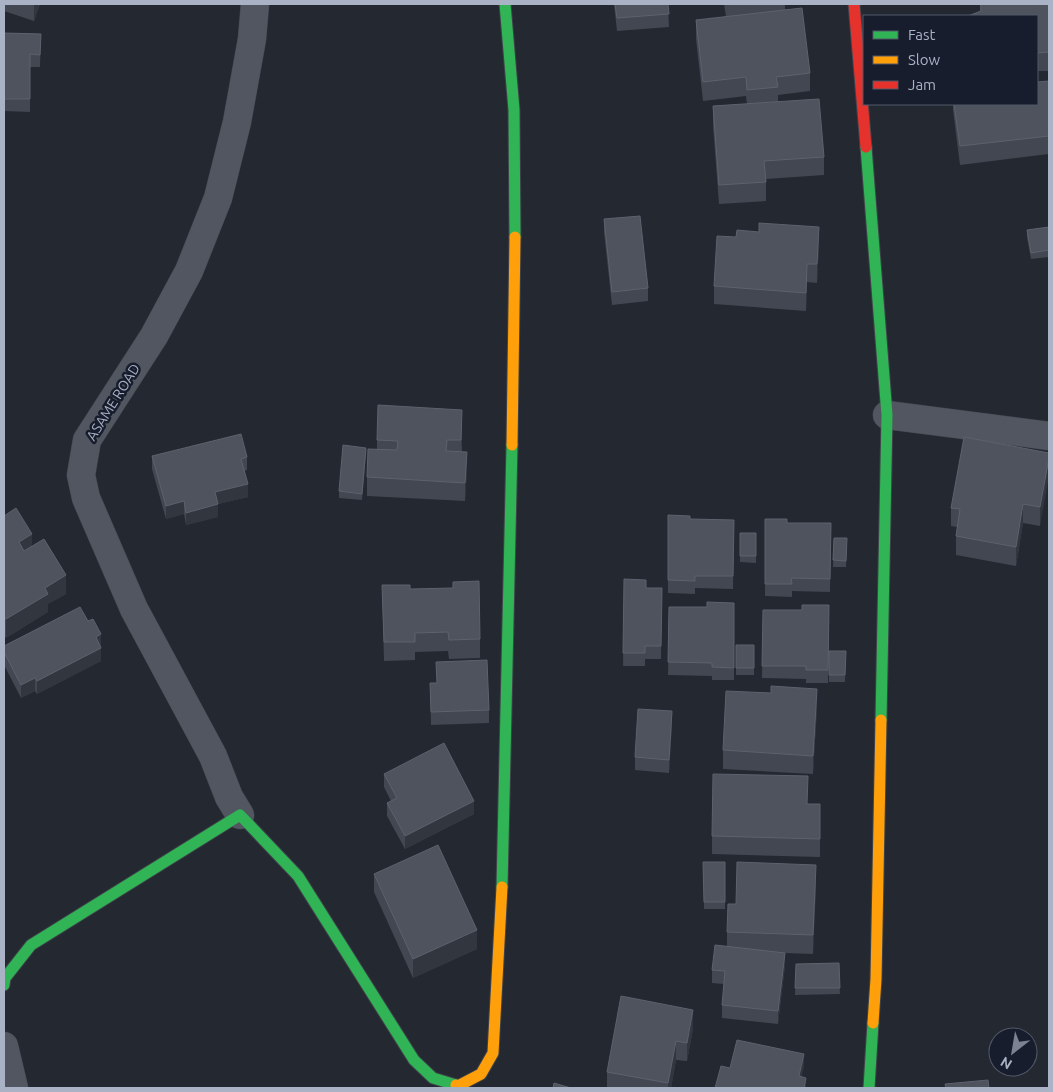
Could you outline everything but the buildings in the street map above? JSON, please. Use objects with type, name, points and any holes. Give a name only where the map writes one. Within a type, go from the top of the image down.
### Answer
[{"type":"street","name":"ASAME ROAD","points":[[240,815],[230,797],[213,756],[134,609],[86,498],[81,475],[87,440],[154,336],[188,271],[218,198],[237,122],[252,39],[255,4]]},
{"type":"street","points":[[4,985],[5,978],[31,944],[240,815],[298,876],[414,1060],[433,1078],[458,1086],[481,1074],[493,1053],[502,901],[515,300],[514,110],[505,4]]},
{"type":"street","points":[[854,4],[888,415],[876,980],[869,1088]]},
{"type":"street","points":[[888,415],[1049,436]]},
{"type":"street","points":[[4,1046],[14,1088]]},
{"type":"traffic: fast","points":[[505,4],[514,110],[515,237]]},
{"type":"traffic: fast","points":[[866,147],[887,415],[881,720]]},
{"type":"traffic: fast","points":[[502,887],[512,445]]},
{"type":"traffic: fast","points":[[4,985],[5,978],[31,945],[240,815],[298,876],[414,1060],[433,1078],[456,1085]]},
{"type":"traffic: fast","points":[[869,1088],[873,1023]]},
{"type":"traffic: slow","points":[[512,445],[515,237]]},
{"type":"traffic: slow","points":[[873,1023],[876,979],[881,720]]},
{"type":"traffic: slow","points":[[456,1085],[458,1086],[481,1074],[493,1053],[502,887]]},
{"type":"traffic: jam","points":[[854,4],[866,147]]}]
